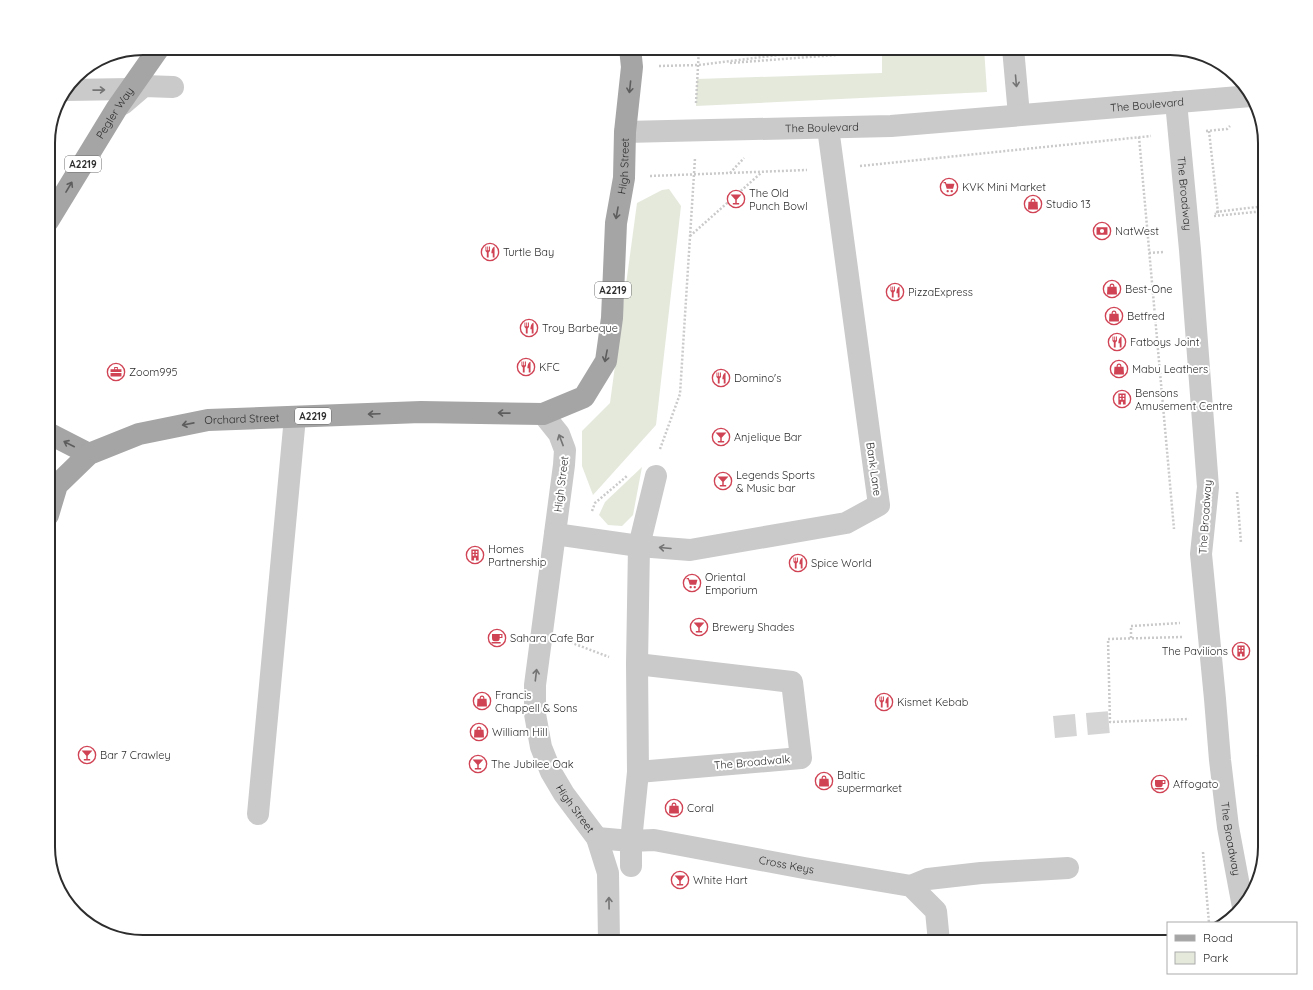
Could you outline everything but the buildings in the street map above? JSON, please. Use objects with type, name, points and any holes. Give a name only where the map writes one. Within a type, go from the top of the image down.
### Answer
[{"type":"main road","name":"Pegler Way","points":[[55,210],[117,108],[154,55]]},
{"type":"main road","name":"High Street","points":[[543,414],[584,397],[606,362],[612,318],[616,223],[624,178],[625,132],[631,57]]},
{"type":"main road","name":"Orchard Street","points":[[90,454],[139,434],[208,420],[421,412],[543,414]]},
{"type":"main road","points":[[55,436],[90,454]]},
{"type":"main road","name":"A2219","points":[[55,492],[57,485],[90,454]]},
{"type":"street","points":[[1014,55],[1019,115]]},
{"type":"street","points":[[117,108],[144,86],[173,87]]},
{"type":"street","points":[[72,90],[131,89]]},
{"type":"street","name":"The Boulevard","points":[[625,132],[696,132],[891,126],[1245,97]]},
{"type":"street","name":"The Broadway","points":[[1176,102],[1187,215],[1208,487],[1201,554],[1220,760],[1228,827],[1241,899]]},
{"type":"street","name":"Bank Lane","points":[[554,534],[639,546],[690,550],[846,523],[879,506],[828,128]]},
{"type":"street","name":"High Street","points":[[543,414],[559,434],[565,450],[535,685],[535,714],[541,747],[550,772],[564,794],[597,838],[608,873],[610,935]]},
{"type":"street","points":[[258,814],[295,417]]},
{"type":"street","points":[[631,866],[631,841],[638,772],[637,664],[639,546],[656,476]]},
{"type":"street","name":"The Broadwalk","points":[[637,664],[792,682],[801,758],[638,772]]},
{"type":"street","name":"Cross Keys","points":[[597,838],[631,841],[654,840],[911,886]]},
{"type":"street","points":[[938,935],[936,911],[911,886],[928,879],[981,873],[1068,868]]},
{"type":"path","points":[[696,132],[699,55]]},
{"type":"path","points":[[698,65],[779,55]]},
{"type":"path","points":[[631,57],[698,65],[833,55]]},
{"type":"path","points":[[1209,130],[1218,212]]},
{"type":"path","points":[[655,451],[661,446],[680,394],[695,174],[834,169],[1138,137],[1175,534]]},
{"type":"path","points":[[690,236],[761,172]]},
{"type":"path","points":[[1187,215],[1258,207]]},
{"type":"path","points":[[1218,212],[1213,216],[1258,212]]},
{"type":"path","points":[[580,537],[595,503],[632,471]]},
{"type":"path","points":[[1131,638],[1131,626],[1183,623]]},
{"type":"path","points":[[542,629],[568,641],[616,659],[637,664]]},
{"type":"path","points":[[1184,637],[1108,639],[1110,722],[1192,719]]},
{"type":"path","points":[[568,641],[568,649]]},
{"type":"path","points":[[1202,847],[1209,922]]},
{"type":"green space","points":[[882,55],[984,55],[987,92],[696,106],[697,79],[882,73]]},
{"type":"green space","points":[[669,189],[681,206],[656,425],[593,495],[582,466],[582,431],[610,403],[637,203],[662,190]]},
{"type":"green space","points":[[642,467],[633,515],[622,526],[608,525],[599,515],[605,502]]},
{"type":"tunnel","points":[[1054,727],[1110,722]]},
{"type":"place","name":"KVK Mini Market","points":[[949,187]]},
{"type":"place","name":"The Old Punch Bowl","points":[[736,199]]},
{"type":"place","name":"Studio 13","points":[[1033,204]]},
{"type":"place","name":"NatWest","points":[[1102,231]]},
{"type":"place","name":"Turtle Bay","points":[[490,252]]},
{"type":"place","name":"Best-One","points":[[1112,289]]},
{"type":"place","name":"PizzaExpress","points":[[895,292]]},
{"type":"place","name":"Betfred","points":[[1114,316]]},
{"type":"place","name":"Troy Barbeque","points":[[529,328]]},
{"type":"place","name":"Fatboys Joint","points":[[1117,342]]},
{"type":"place","name":"KFC","points":[[526,367]]},
{"type":"place","name":"Mabu Leathers","points":[[1119,369]]},
{"type":"place","name":"Zoom995","points":[[116,372]]},
{"type":"place","name":"Domino's","points":[[721,378]]},
{"type":"place","name":"Bensons Amusement Centre","points":[[1122,399]]},
{"type":"place","name":"Anjelique Bar","points":[[721,437]]},
{"type":"place","name":"Legends Sports & Music bar","points":[[723,481]]},
{"type":"place","name":"Homes Partnership","points":[[475,555]]},
{"type":"place","name":"Spice World","points":[[798,563]]},
{"type":"place","name":"Oriental Emporium","points":[[692,583]]},
{"type":"place","name":"Brewery Shades","points":[[699,627]]},
{"type":"place","name":"Sahara Cafe Bar","points":[[497,638]]},
{"type":"place","name":"The Pavilions","points":[[1241,651]]},
{"type":"place","name":"Francis Chappell & Sons","points":[[482,701]]},
{"type":"place","name":"Kismet Kebab","points":[[884,702]]},
{"type":"place","name":"William Hill","points":[[479,732]]},
{"type":"place","name":"Bar 7 Crawley","points":[[87,755]]},
{"type":"place","name":"The Jubilee Oak","points":[[478,764]]},
{"type":"place","name":"Baltic supermarket","points":[[824,781]]},
{"type":"place","name":"Affogato","points":[[1160,784]]},
{"type":"place","name":"Coral","points":[[674,808]]},
{"type":"place","name":"White Hart","points":[[680,880]]}]
